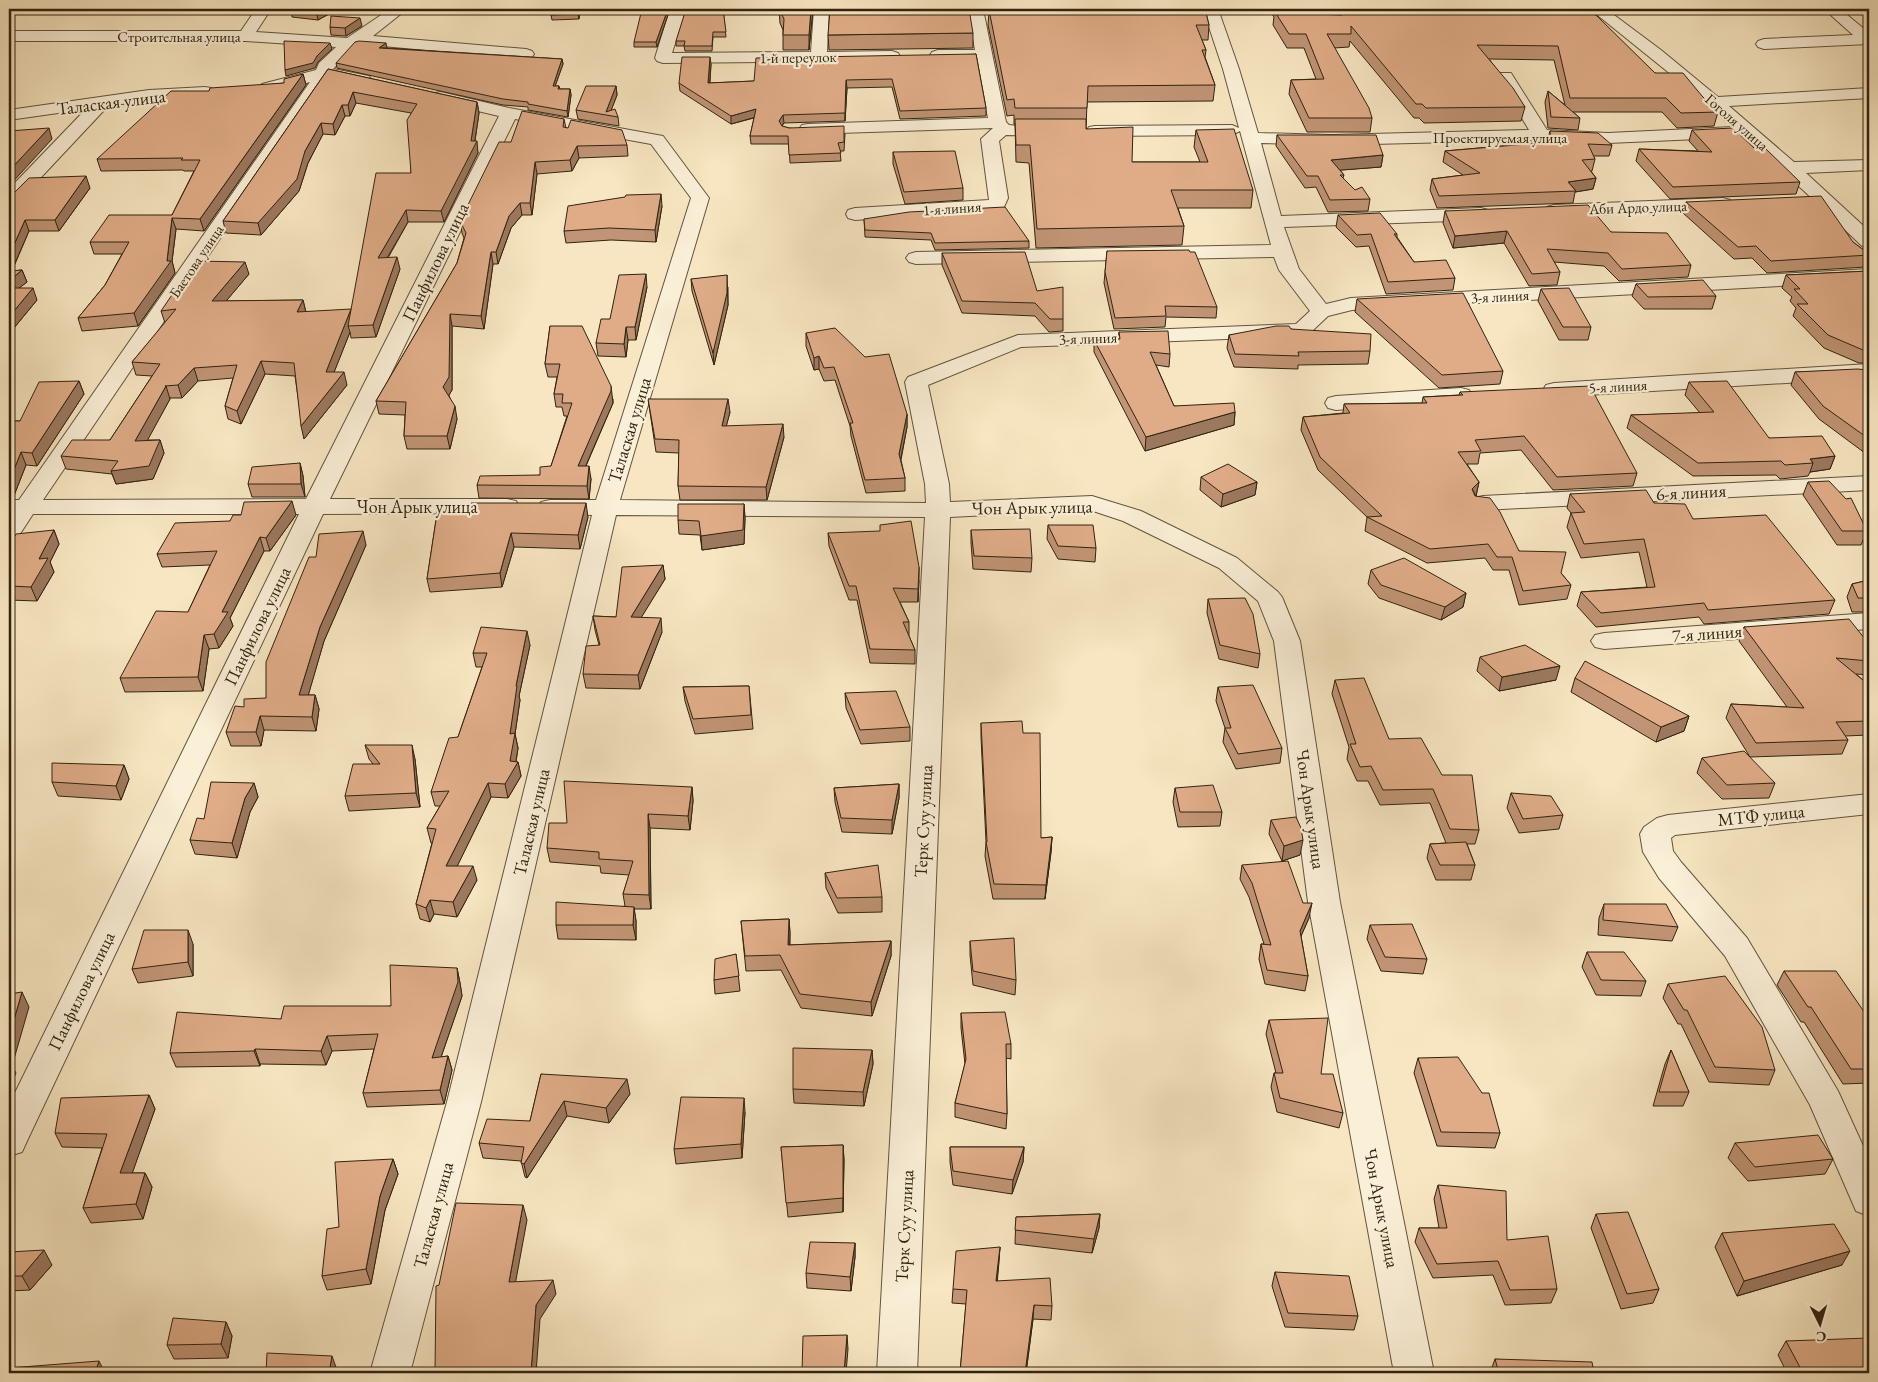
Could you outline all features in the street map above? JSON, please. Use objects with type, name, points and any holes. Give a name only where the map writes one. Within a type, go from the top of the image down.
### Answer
[{"type":"street","points":[[246,36],[263,9]]},
{"type":"street","name":"Баетова улица","points":[[9,532],[18,507],[324,73],[325,66],[354,41],[400,9]]},
{"type":"street","name":"1-й переулок","points":[[678,9],[663,58],[907,56]]},
{"type":"street","points":[[819,57],[822,9]]},
{"type":"street","points":[[1210,9],[1221,38],[1250,134],[1282,252],[1289,270],[1321,312]]},
{"type":"street","name":"Гоголя улица","points":[[1597,9],[1642,41],[1865,234]]},
{"type":"street","points":[[1831,9],[1868,39]]},
{"type":"street","points":[[981,16],[985,55],[1001,126]]},
{"type":"street","name":"Строительная улица","points":[[9,36],[246,36],[354,41],[526,54]]},
{"type":"street","points":[[1764,44],[1868,39]]},
{"type":"street","points":[[926,56],[985,55]]},
{"type":"street","points":[[253,90],[324,73],[341,74],[378,83]]},
{"type":"street","points":[[1505,76],[1541,135]]},
{"type":"street","name":"Талаская улица","points":[[9,115],[149,96],[225,91]]},
{"type":"street","name":"Талаская улица","points":[[390,1373],[464,1102],[606,507],[700,198],[657,140],[509,113],[425,94]]},
{"type":"street","points":[[1714,102],[1869,94]]},
{"type":"street","points":[[9,200],[102,102]]},
{"type":"street","name":"Панфилова улица","points":[[9,1141],[315,506],[509,113]]},
{"type":"street","name":"Проектируемая улица","points":[[790,129],[1001,126],[1016,131],[1250,134],[1331,140],[1541,135],[1608,138],[1749,132]]},
{"type":"street","name":"1-я линия","points":[[855,214],[991,206],[997,203],[999,198],[990,139],[1001,126]]},
{"type":"street","points":[[1791,168],[1869,165]]},
{"type":"street","points":[[1804,200],[1824,200]]},
{"type":"street","name":"Аби Ардо улица","points":[[1538,211],[1745,203]]},
{"type":"street","points":[[1273,222],[1499,213]]},
{"type":"street","points":[[916,258],[1282,252]]},
{"type":"street","name":"3-я линия","points":[[1018,341],[1302,330],[1321,312],[1351,304],[1869,275]]},
{"type":"street","name":"Терк Суу улица","points":[[897,1373],[938,510],[937,484],[916,382],[1018,341]]},
{"type":"street","name":"5-я линия","points":[[1534,391],[1869,371]]},
{"type":"street","points":[[1336,403],[1484,394]]},
{"type":"street","name":"6-я линия","points":[[1483,503],[1869,483]]},
{"type":"street","name":"Чон Арык улица","points":[[18,507],[315,506],[938,510],[1092,503],[1132,516],[1228,563],[1269,597],[1287,641],[1324,902],[1414,1373]]},
{"type":"street","name":"7-я линия","points":[[1604,641],[1869,621]]},
{"type":"street","name":"МТФ улица","points":[[1869,804],[1668,825],[1655,834],[1658,852],[1670,870],[1736,947],[1826,1101],[1869,1200]]},
{"type":"building","points":[[552,9],[579,9],[578,14],[551,15]]},
{"type":"building","points":[[642,9],[668,9],[656,42],[634,42]]},
{"type":"building","points":[[686,9],[723,9],[726,32],[713,32],[712,46],[684,46],[685,41],[676,41]]},
{"type":"building","points":[[779,9],[811,9],[809,35],[783,35],[784,19]]},
{"type":"building","points":[[830,9],[969,9],[973,33],[828,35]]},
{"type":"building","points":[[1205,9],[1209,25],[1196,25],[1206,50],[1202,50],[1215,85],[1088,86],[1087,108],[1015,108],[1014,99],[1007,100],[989,10]]},
{"type":"building","points":[[1280,9],[1312,9],[1315,14],[1342,15],[1336,9],[1585,9],[1597,16],[1655,73],[1683,73],[1718,112],[1681,113],[1666,98],[1570,98],[1558,46],[1477,45],[1513,88],[1525,107],[1426,108],[1422,104],[1416,104],[1351,26],[1351,34],[1327,34],[1369,108],[1372,118],[1309,118],[1291,80],[1324,79],[1306,34],[1289,34],[1275,12],[1282,12]]},
{"type":"building","points":[[331,16],[360,18],[345,28],[330,27]]},
{"type":"building","points":[[284,41],[330,43],[313,63],[285,70]]},
{"type":"building","points":[[355,42],[386,43],[379,48],[562,59],[553,86],[559,86],[558,89],[570,89],[567,111],[336,63]]},
{"type":"building","points":[[976,54],[986,108],[900,111],[892,79],[846,80],[845,113],[783,115],[779,121],[782,126],[789,128],[844,126],[844,142],[838,143],[841,153],[789,155],[788,136],[750,136],[756,109],[731,116],[679,83],[682,57],[710,57],[708,83],[754,81],[756,58]]},
{"type":"building","points":[[328,69],[477,102],[471,141],[477,141],[441,211],[406,210],[378,258],[397,257],[373,325],[348,326],[376,173],[411,173],[407,120],[417,104],[353,92],[348,105],[342,105],[333,124],[321,123],[305,151],[297,179],[258,223],[223,221]]},
{"type":"building","points":[[303,74],[200,219],[172,218],[167,261],[171,261],[134,313],[78,318],[105,285],[129,242],[90,242],[109,215],[172,215],[200,160],[181,160],[183,158],[97,159],[171,91],[209,91],[210,88],[284,83],[284,79]]},
{"type":"building","points":[[586,86],[616,86],[606,112],[615,109],[618,117],[576,110]]},
{"type":"building","points":[[1548,91],[1580,118],[1551,117]]},
{"type":"building","points":[[522,111],[564,119],[563,127],[568,128],[571,120],[622,130],[627,145],[577,146],[570,160],[535,162],[530,203],[520,203],[509,216],[496,252],[491,252],[481,316],[450,314],[449,377],[443,387],[455,406],[447,436],[404,436],[406,402],[376,401],[457,263],[466,233],[460,221],[499,142],[511,142]]},
{"type":"building","points":[[1015,119],[1086,119],[1086,129],[1133,127],[1132,162],[1208,162],[1196,130],[1234,129],[1253,190],[1171,190],[1184,226],[1037,229],[1030,145],[1016,145]]},
{"type":"building","points":[[49,128],[9,171],[9,131]]},
{"type":"building","points":[[1733,128],[1754,148],[1765,148],[1800,182],[1673,187],[1639,149],[1712,152],[1692,130]]},
{"type":"building","points":[[1550,131],[1598,133],[1612,145],[1588,144],[1595,159],[1582,160],[1596,178],[1568,182],[1576,191],[1439,196],[1432,179],[1480,173],[1445,151],[1551,142]]},
{"type":"building","points":[[1277,135],[1376,135],[1383,155],[1331,160],[1344,175],[1340,175],[1355,190],[1362,187],[1370,199],[1330,200],[1318,176],[1307,176]]},
{"type":"building","points":[[955,151],[963,188],[904,192],[893,152]]},
{"type":"building","points":[[86,176],[55,220],[25,220],[9,256],[9,195],[13,194],[29,178]]},
{"type":"building","points":[[661,194],[655,230],[609,228],[564,231],[568,206],[625,197],[626,195]]},
{"type":"building","points":[[1821,196],[1853,242],[1869,255],[1771,261],[1756,246],[1738,247],[1686,202]]},
{"type":"building","points":[[1588,205],[1611,232],[1667,233],[1691,265],[1622,269],[1608,253],[1547,249],[1560,272],[1532,274],[1507,231],[1455,236],[1445,211]]},
{"type":"building","points":[[1005,207],[1029,241],[935,243],[931,233],[865,230],[864,219],[909,212]]},
{"type":"building","points":[[1380,213],[1397,234],[1394,234],[1414,262],[1446,260],[1455,278],[1388,282],[1371,234],[1357,235],[1338,215]]},
{"type":"building","points":[[1189,250],[1190,252],[1195,252],[1217,307],[1165,306],[1166,316],[1115,318],[1105,272],[1107,251]]},
{"type":"building","points":[[1025,252],[1037,291],[1063,287],[1063,319],[1050,319],[1035,303],[962,301],[942,253]]},
{"type":"building","points":[[195,261],[245,262],[212,301],[303,300],[297,312],[351,309],[326,372],[344,372],[301,426],[294,363],[261,361],[237,411],[225,406],[237,365],[194,368],[178,385],[165,386],[135,441],[160,440],[149,466],[111,471],[118,461],[61,456],[72,440],[110,440],[160,364],[132,362],[176,309],[161,311]]},
{"type":"building","points":[[22,270],[9,281],[9,271]]},
{"type":"building","points":[[1869,271],[1869,350],[1863,350],[1828,335],[1797,304],[1808,304],[1794,289],[1800,289],[1786,275]]},
{"type":"building","points":[[646,274],[635,327],[626,327],[624,344],[596,343],[601,319],[610,319],[619,275]]},
{"type":"building","points":[[727,275],[727,293],[713,353],[691,279]]},
{"type":"building","points":[[1703,280],[1716,296],[1648,297],[1636,284]]},
{"type":"building","points":[[9,288],[33,288],[9,317]]},
{"type":"building","points":[[1569,288],[1591,327],[1563,327],[1541,289]]},
{"type":"building","points":[[1463,293],[1503,371],[1442,375],[1357,299]]},
{"type":"building","points":[[550,326],[582,326],[611,386],[611,391],[578,466],[589,466],[587,486],[477,485],[480,476],[540,475],[540,467],[551,466],[572,403],[562,403],[563,394],[554,394],[560,364],[545,364]]},
{"type":"building","points":[[1276,326],[1289,326],[1291,329],[1371,334],[1370,351],[1298,352],[1299,356],[1235,354],[1229,335]]},
{"type":"building","points":[[835,328],[865,357],[889,354],[907,414],[899,454],[905,478],[865,480],[850,423],[853,423],[834,367],[824,368],[819,356],[814,358],[806,333]]},
{"type":"building","points":[[1168,331],[1170,354],[1150,352],[1174,406],[1234,403],[1235,412],[1146,437],[1094,340],[1120,339],[1119,332]]},
{"type":"building","points":[[1869,370],[1869,439],[1823,406],[1795,372]]},
{"type":"building","points":[[79,381],[32,453],[21,452],[9,482],[9,421],[20,421],[39,382]]},
{"type":"building","points":[[1727,381],[1769,438],[1822,436],[1835,456],[1810,459],[1813,463],[1785,465],[1781,461],[1698,463],[1631,415],[1714,412],[1689,382]]},
{"type":"building","points":[[1590,386],[1637,473],[1557,477],[1524,436],[1475,440],[1481,451],[1458,452],[1479,482],[1472,489],[1475,496],[1490,498],[1500,512],[1519,551],[1566,552],[1561,573],[1571,585],[1523,591],[1512,557],[1497,557],[1488,544],[1430,549],[1367,517],[1382,516],[1320,457],[1303,417],[1350,413],[1344,404],[1427,403],[1423,397],[1463,395],[1460,392]]},
{"type":"building","points":[[648,399],[728,399],[722,426],[783,424],[766,487],[678,486],[679,440],[655,439]]},
{"type":"building","points":[[300,463],[301,484],[248,484],[252,467]]},
{"type":"building","points":[[1228,464],[1257,482],[1223,494],[1201,477]]},
{"type":"building","points":[[1829,481],[1846,499],[1851,498],[1867,531],[1842,531],[1808,482]]},
{"type":"building","points":[[1646,490],[1654,503],[1685,504],[1693,519],[1766,515],[1835,600],[1708,610],[1704,603],[1601,613],[1581,592],[1655,587],[1644,539],[1584,544],[1571,513],[1585,512],[1570,494]]},
{"type":"building","points":[[292,501],[266,538],[260,537],[222,612],[228,612],[214,634],[204,635],[198,677],[120,678],[156,611],[188,612],[217,551],[157,554],[175,523],[230,521],[233,515],[241,515],[244,502]]},
{"type":"building","points":[[471,503],[586,503],[578,535],[511,533],[500,573],[427,579],[438,507],[469,509]]},
{"type":"building","points":[[678,504],[744,504],[743,530],[701,536],[699,521],[678,520]]},
{"type":"building","points":[[911,521],[919,567],[918,589],[893,588],[909,622],[903,622],[915,650],[870,649],[856,586],[849,586],[828,533],[880,531],[880,525]]},
{"type":"building","points":[[1048,525],[1093,525],[1096,548],[1058,546]]},
{"type":"building","points":[[1030,529],[1032,558],[974,556],[971,530]]},
{"type":"building","points":[[54,530],[39,559],[48,558],[31,587],[9,586],[9,546],[16,534]]},
{"type":"building","points":[[363,531],[320,627],[299,695],[315,695],[312,717],[260,716],[256,732],[226,732],[235,706],[244,707],[244,699],[266,698],[266,662],[309,557],[316,557],[319,534]]},
{"type":"building","points":[[1404,558],[1466,593],[1445,607],[1381,585],[1371,570]]},
{"type":"building","points":[[663,565],[631,617],[661,618],[638,675],[583,674],[586,646],[600,645],[593,616],[616,617],[622,567]]},
{"type":"building","points":[[1869,580],[1869,598],[1858,598],[1852,584]]},
{"type":"building","points":[[1245,598],[1253,614],[1260,654],[1220,645],[1208,599]]},
{"type":"building","points":[[1849,619],[1869,644],[1869,661],[1836,658],[1869,685],[1869,721],[1836,722],[1848,740],[1756,743],[1731,704],[1804,708],[1744,627]]},
{"type":"building","points":[[481,627],[527,631],[516,686],[510,734],[515,733],[510,761],[518,762],[505,784],[488,783],[446,866],[473,866],[453,902],[430,900],[426,908],[416,904],[436,829],[427,828],[449,791],[431,792],[449,738],[458,737],[487,653],[473,653]]},
{"type":"building","points":[[1525,645],[1560,666],[1502,677],[1480,657]]},
{"type":"building","points":[[1585,661],[1689,716],[1661,727],[1575,678]]},
{"type":"building","points":[[1364,678],[1389,739],[1421,738],[1442,775],[1472,775],[1479,830],[1450,829],[1433,789],[1383,790],[1371,766],[1360,767],[1350,744],[1356,744],[1335,680]]},
{"type":"building","points":[[1253,685],[1282,748],[1238,754],[1225,728],[1231,728],[1218,687]]},
{"type":"building","points":[[749,686],[751,715],[693,719],[683,687]]},
{"type":"building","points":[[896,691],[910,727],[860,730],[845,693]]},
{"type":"building","points":[[1022,721],[1023,733],[1040,733],[1041,838],[1052,837],[1046,885],[994,884],[986,842],[981,723]]},
{"type":"building","points":[[365,745],[412,745],[416,793],[345,796],[353,764],[380,764]]},
{"type":"building","points":[[1744,751],[1775,783],[1727,785],[1702,758]]},
{"type":"building","points":[[52,763],[124,765],[116,786],[52,782]]},
{"type":"building","points":[[564,781],[692,787],[688,816],[648,814],[649,895],[623,894],[633,861],[599,859],[599,852],[547,848],[549,823],[567,823]]},
{"type":"building","points":[[211,782],[254,783],[245,798],[232,843],[190,840],[197,818],[204,819]]},
{"type":"building","points":[[899,784],[892,820],[841,818],[834,788]]},
{"type":"building","points":[[1213,785],[1222,812],[1180,812],[1175,788]]},
{"type":"building","points":[[1511,793],[1551,796],[1563,815],[1523,819]]},
{"type":"building","points":[[1296,817],[1301,828],[1303,840],[1284,846],[1271,820]]},
{"type":"building","points":[[1466,842],[1475,865],[1440,865],[1430,844]]},
{"type":"building","points":[[1288,861],[1303,903],[1312,903],[1300,931],[1308,976],[1267,970],[1261,944],[1271,945],[1252,883],[1242,865]]},
{"type":"building","points":[[878,865],[882,897],[837,898],[825,873]]},
{"type":"building","points":[[556,902],[634,907],[633,925],[556,925]]},
{"type":"building","points":[[1604,904],[1666,904],[1678,927],[1603,920]]},
{"type":"building","points":[[789,919],[788,945],[891,941],[871,1002],[800,994],[780,955],[745,956],[741,921]]},
{"type":"building","points":[[1412,924],[1427,959],[1385,957],[1370,925]]},
{"type":"building","points":[[144,930],[188,930],[188,962],[132,969]]},
{"type":"building","points":[[1014,938],[1016,980],[973,971],[970,941]]},
{"type":"building","points":[[1587,952],[1624,952],[1646,981],[1601,980]]},
{"type":"building","points":[[736,954],[739,976],[714,980],[715,959]]},
{"type":"building","points":[[390,965],[457,968],[458,982],[432,1058],[448,1056],[440,1090],[363,1093],[378,1034],[327,1036],[321,1051],[255,1049],[254,1051],[170,1053],[177,1012],[281,1019],[284,1006],[391,1006]]},
{"type":"building","points":[[1784,971],[1836,971],[1869,1019],[1869,1069],[1851,1069],[1811,1007],[1808,1007]]},
{"type":"building","points":[[1725,976],[1762,1027],[1775,1070],[1715,1067],[1687,1010],[1684,1010],[1668,984]]},
{"type":"building","points":[[22,992],[9,1037],[9,994]]},
{"type":"building","points":[[1005,1012],[1011,1044],[1006,1044],[1007,1114],[955,1103],[966,1059],[961,1013]]},
{"type":"building","points":[[1328,1018],[1321,1074],[1333,1074],[1343,1113],[1280,1098],[1274,1073],[1283,1073],[1269,1020]]},
{"type":"building","points":[[793,1048],[872,1050],[863,1092],[793,1089]]},
{"type":"building","points":[[1671,1050],[1689,1092],[1659,1092]]},
{"type":"building","points":[[1458,1057],[1482,1093],[1489,1093],[1500,1133],[1441,1132],[1418,1058]]},
{"type":"building","points":[[541,1074],[627,1079],[606,1108],[564,1101],[524,1164],[521,1163],[524,1147],[479,1143],[487,1119],[530,1121]]},
{"type":"building","points":[[149,1095],[120,1173],[145,1173],[136,1204],[83,1208],[107,1134],[55,1133],[61,1098]]},
{"type":"building","points":[[681,1097],[744,1098],[741,1144],[674,1149]]},
{"type":"building","points":[[1818,1135],[1833,1159],[1755,1167],[1735,1143]]},
{"type":"building","points":[[843,1145],[843,1198],[786,1203],[781,1147]]},
{"type":"building","points":[[950,1147],[1024,1147],[1013,1180],[953,1171]]},
{"type":"building","points":[[393,1159],[380,1196],[366,1269],[322,1276],[327,1229],[339,1227],[335,1162]]},
{"type":"building","points":[[1438,1185],[1506,1191],[1507,1240],[1548,1236],[1557,1289],[1510,1290],[1498,1261],[1437,1264],[1419,1228],[1447,1228]]},
{"type":"building","points":[[456,1203],[523,1205],[509,1282],[553,1280],[536,1305],[531,1373],[435,1373],[436,1286],[439,1285]]},
{"type":"building","points":[[1628,1212],[1659,1289],[1627,1294],[1596,1214]]},
{"type":"building","points":[[1100,1214],[1094,1239],[1015,1230],[1016,1217]]},
{"type":"building","points":[[1834,1224],[1850,1251],[1744,1281],[1722,1233]]},
{"type":"building","points":[[810,1242],[855,1243],[850,1277],[806,1273]]},
{"type":"building","points":[[1000,1247],[996,1281],[1050,1278],[1052,1306],[1034,1305],[1025,1373],[960,1373],[967,1290],[953,1289],[956,1251]]},
{"type":"building","points":[[44,1250],[22,1276],[9,1276],[9,1252]]},
{"type":"building","points":[[1275,1272],[1349,1276],[1358,1316],[1288,1313]]},
{"type":"building","points":[[173,1318],[226,1322],[221,1344],[167,1345]]},
{"type":"building","points":[[847,1335],[844,1373],[802,1373],[803,1336]]},
{"type":"building","points":[[1869,1338],[1869,1373],[1803,1373],[1786,1341]]},
{"type":"building","points":[[267,1353],[332,1356],[329,1373],[266,1373]]},
{"type":"building","points":[[1495,1359],[1592,1362],[1594,1373],[1499,1373]]},
{"type":"building","points":[[99,1361],[95,1373],[9,1373],[9,1368]]}]
